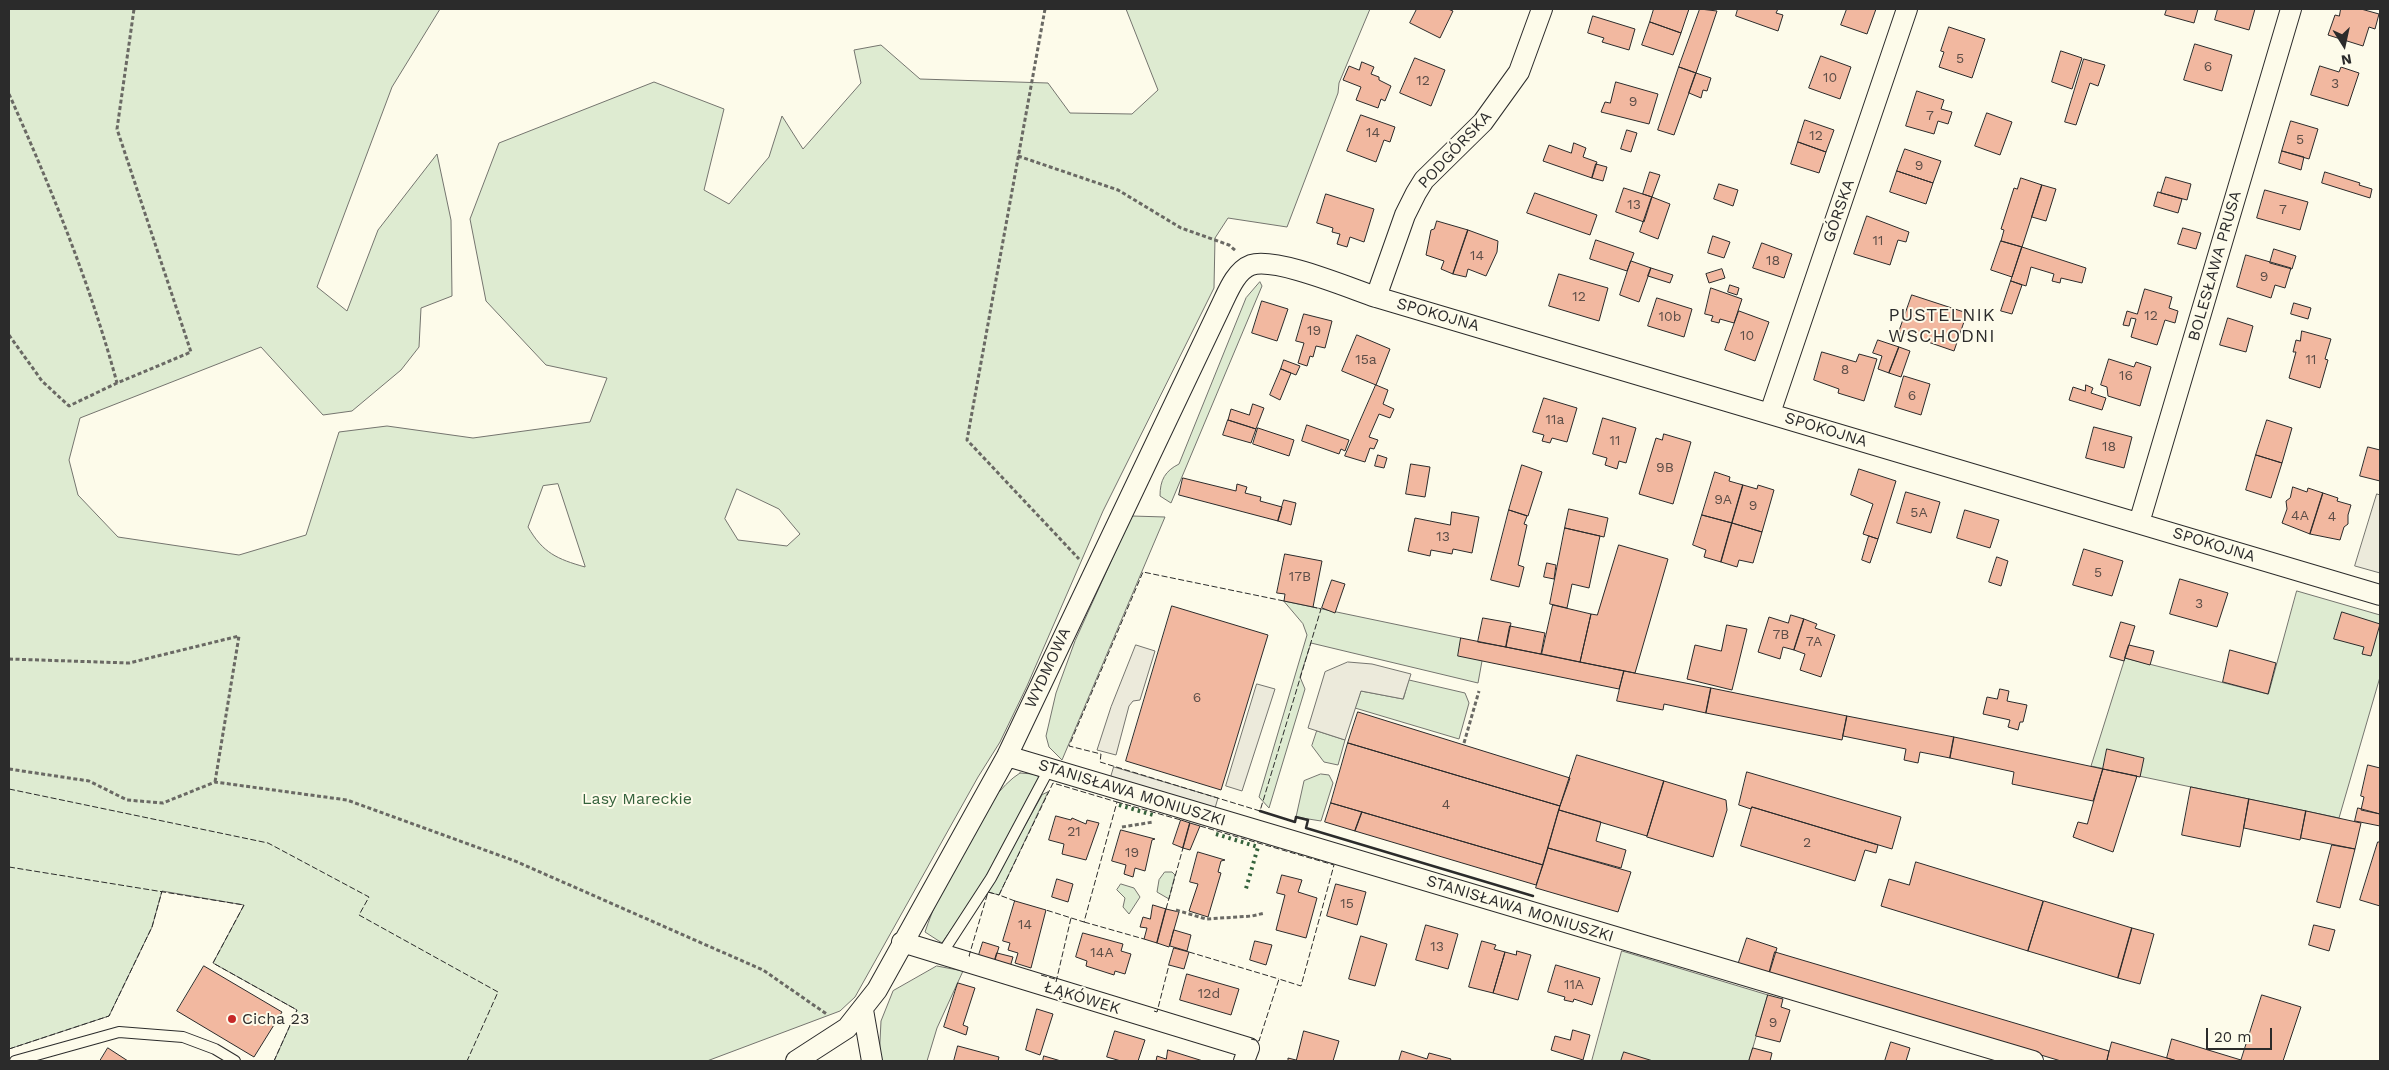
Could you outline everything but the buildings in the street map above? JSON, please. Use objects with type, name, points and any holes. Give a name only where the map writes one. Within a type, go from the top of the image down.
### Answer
[{"type":"street","name":"PODGÓRSKA","points":[[1376,297],[1405,215],[1416,192],[1424,180],[1483,122],[1519,72],[1542,9]]},
{"type":"street","name":"GÓRSKA","points":[[1770,413],[1907,9]]},
{"type":"street","name":"BOLESŁAWA PRUSA","points":[[2139,522],[2291,9]]},
{"type":"street","name":"SPOKOJNA","points":[[1250,266],[1272,264],[1376,297],[2380,594]]},
{"type":"street","name":"WYDMOWA","points":[[796,1061],[847,1028],[877,990],[1007,756],[1220,308],[1236,278],[1250,266]]},
{"type":"street","name":"STANISŁAWA MONIUSZKI","points":[[1007,756],[2033,1061]]},
{"type":"street","name":"ŁĄKÓWEK","points":[[902,942],[1249,1048],[1244,1061]]},
{"type":"street","points":[[862,1010],[872,1061]]},
{"type":"lane","points":[[941,955],[991,878],[1049,769]]},
{"type":"lane","points":[[15,1061],[119,1032],[183,1036],[215,1049],[235,1061]]},
{"type":"path","points":[[9,336],[42,381],[69,406],[117,383],[191,352],[116,129],[134,9]]},
{"type":"path","points":[[1045,9],[967,440],[1093,573]]},
{"type":"path","points":[[9,94],[70,237],[106,342],[117,383]]},
{"type":"path","points":[[1018,156],[1118,190],[1181,228],[1229,244],[1250,266]]},
{"type":"path","points":[[9,659],[129,663],[239,636],[215,782]]},
{"type":"path","points":[[1464,743],[1479,691]]},
{"type":"path","points":[[9,769],[89,781],[127,800],[163,803],[215,782],[347,800],[514,861],[763,970],[847,1028]]},
{"type":"path","points":[[1122,827],[1154,822]]},
{"type":"path","points":[[1176,910],[1206,919],[1238,918],[1265,913]]},
{"type":"green space","name":"Lasy Mareckie","points":[[9,9],[440,9],[392,87],[317,287],[347,311],[378,230],[437,154],[451,220],[452,296],[421,308],[419,347],[401,370],[352,411],[323,415],[261,347],[80,418],[69,460],[78,495],[118,537],[239,555],[306,535],[339,432],[387,426],[473,438],[590,422],[607,378],[546,365],[486,301],[470,219],[499,143],[654,82],[724,109],[704,190],[729,204],[769,157],[782,116],[803,149],[861,83],[854,50],[881,45],[920,79],[1048,83],[1070,113],[1132,114],[1158,90],[1126,9],[1370,9],[1339,83],[1338,93],[1287,227],[1228,218],[1215,238],[1214,288],[1103,511],[1027,686],[1000,742],[978,777],[855,997],[840,1011],[707,1061],[274,1061],[297,1010],[213,963],[244,905],[162,891],[152,927],[109,1016],[9,1049]],"holes":[[[558,484],[585,566],[585,567],[552,554],[539,543],[528,527],[543,486]],[[737,489],[779,509],[800,534],[787,546],[738,540],[725,519]]]},
{"type":"green space","points":[[1260,282],[1262,286],[1171,503],[1160,496],[1162,481],[1170,470],[1179,464],[1246,298]]},
{"type":"green space","points":[[1132,516],[1165,517],[1062,760],[1049,747],[1046,736],[1056,693],[1075,641]]},
{"type":"green space","points":[[2297,591],[2380,615],[2380,677],[2339,818],[2091,766],[2125,658],[2268,694]]},
{"type":"green space","points":[[1284,601],[1461,638],[1482,661],[1478,683],[1311,643],[1300,677],[1305,689],[1269,808],[1259,797],[1307,635],[1303,624]]},
{"type":"green space","points":[[1409,680],[1465,693],[1469,703],[1459,739],[1355,708],[1361,691],[1403,699]]},
{"type":"green space","points":[[1317,731],[1345,740],[1338,765],[1324,762],[1312,746]]},
{"type":"green space","points":[[1020,773],[1033,774],[1040,777],[988,876],[942,943],[925,932],[951,869],[977,822],[991,802]]},
{"type":"green space","points":[[1321,774],[1329,775],[1333,783],[1321,821],[1296,817],[1304,781]]},
{"type":"green space","points":[[1048,792],[999,895],[988,892],[1042,795]]},
{"type":"green space","points":[[1165,872],[1172,872],[1175,875],[1169,899],[1157,892],[1159,880]]},
{"type":"green space","points":[[1121,884],[1134,888],[1140,897],[1129,914],[1123,907],[1125,898],[1117,890]]},
{"type":"green space","points":[[1622,951],[1768,995],[1749,1061],[1592,1061]]},
{"type":"green space","points":[[937,966],[963,971],[937,1028],[927,1061],[879,1061],[881,1021],[893,991]]},
{"type":"shaded area","points":[[2377,494],[2380,495],[2380,573],[2355,566]]},
{"type":"shaded area","points":[[1136,645],[1155,651],[1140,700],[1133,701],[1129,706],[1116,755],[1097,750],[1111,707]]},
{"type":"shaded area","points":[[1348,662],[1372,664],[1411,674],[1403,699],[1361,691],[1345,740],[1308,728],[1325,672]]},
{"type":"shaded area","points":[[1257,684],[1275,689],[1242,791],[1226,786]]},
{"type":"shaded area","points":[[1114,767],[1218,798],[1215,808],[1111,777]]},
{"type":"hedge","points":[[1119,805],[1153,815]]},
{"type":"hedge","points":[[1216,834],[1258,847],[1245,892]]},
{"type":"fence","points":[[1284,601],[1143,572],[1069,746],[1101,754],[1100,762],[1260,811],[1321,609],[1313,607]]},
{"type":"fence","points":[[1015,901],[999,895],[1053,783],[1117,802],[1084,922],[1046,910]]},
{"type":"fence","points":[[9,789],[268,843],[369,897],[359,915],[498,992],[467,1061]]},
{"type":"fence","points":[[1117,802],[1181,820]]},
{"type":"fence","points":[[1200,826],[1334,865],[1301,986],[1279,979],[1259,1041],[1251,1039]]},
{"type":"fence","points":[[1166,909],[1183,848]]},
{"type":"fence","points":[[9,867],[244,905],[213,963],[297,1010],[274,1061]]},
{"type":"fence","points":[[9,1049],[109,1016],[152,927],[162,891]]},
{"type":"fence","points":[[970,956],[988,892],[999,895]]},
{"type":"fence","points":[[1056,982],[1071,918]]},
{"type":"fence","points":[[1084,922],[1144,939]]},
{"type":"fence","points":[[1189,952],[1279,979]]},
{"type":"fence","points":[[1154,1011],[1157,1012],[1169,965]]},
{"type":"fence","points":[[1041,975],[1055,979]]},
{"type":"wall","points":[[1260,811],[1295,822],[1296,817],[1308,820],[1306,828],[1533,896]]},
{"type":"place","name":"Cicha 23","points":[[232,1019]]},
{"type":"district","name":"PUSTELNIK WSCHODNI","points":[[1942,326]]}]
